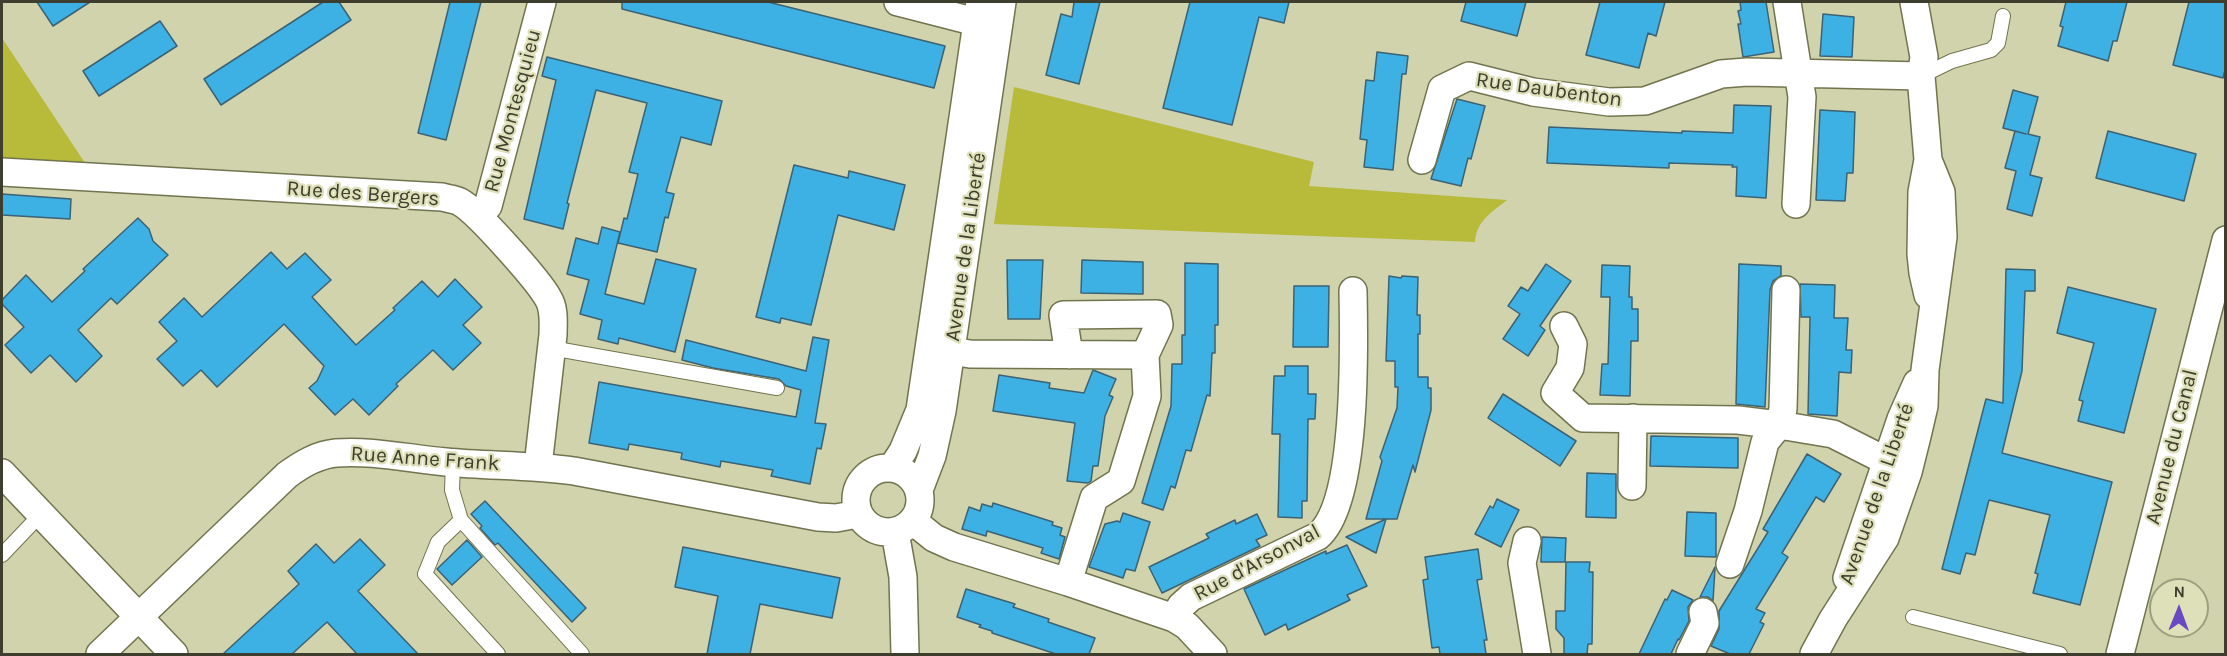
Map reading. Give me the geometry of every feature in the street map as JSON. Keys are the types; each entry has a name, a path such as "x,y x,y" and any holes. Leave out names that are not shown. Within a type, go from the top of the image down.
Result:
{"street":[{"name":"Rue Montesquieu","path":"478,216 489,206 542,2"},
{"path":"898,2 989,12"},
{"path":"1787,2 1802,97 1796,204"},
{"name":"Avenue de la Liberté","path":"1897,2 1910,56 1921,76"},
{"name":"Avenue de la Liberté","path":"1814,654 1833,619 1898,467 1901,419 1925,370 1933,313 1923,273 1921,254 1922,192 1928,160 1921,76 1923,57 1914,2"},
{"name":"Avenue de la Liberté","path":"892,468 903,451 920,410 940,349 989,12"},
{"name":"Rue Daubenton","path":"1422,160 1442,89 1469,76 1533,92 1609,102 1627,102 1645,101 1721,74 1747,72 1921,76"},
{"name":"Rue des Bergers","path":"2,172 442,197 460,201 478,216 539,285 549,300 554,316 538,466"},
{"name":"Avenue du Canal","path":"2120,654 2226,240"},
{"name":"Rue d'Arsonval","path":"1174,618 1181,606 1191,597 1318,536 1330,522 1341,484 1354,393 1353,291"},
{"path":"1730,564 1748,511 1765,442 1779,424 1783,409 1786,291"},
{"path":"1068,582 1094,498 1121,481 1148,396 1145,355 1159,325 1156,314 1064,315 1069,355"},
{"path":"1564,326 1573,344 1570,368 1555,393 1583,418 1738,420 1779,424 1833,434 1898,467"},
{"path":"940,349 970,354 1145,355"},
{"name":"Avenue de la Liberté","path":"919,490 932,456 942,411 940,349"},
{"path":"1632,486 1633,418"},
{"name":"Rue Anne Frank","path":"100,654 287,475 302,464 320,456 353,453 453,463 538,466 818,517 836,518 858,514"},
{"path":"880,468 903,471 913,479 919,490 919,511 904,526 884,532 864,523 858,514 855,503 856,491 861,481 869,473 880,468"},
{"path":"2,473 174,654"},
{"path":"904,526 954,547 1174,618 1192,631 1213,654"},
{"path":"904,526 905,654"},
{"path":"1527,541 1522,562 1537,654"},
{"path":"1690,654 1705,623 1703,612"}],"lane":[{"path":"1921,76 1952,61 1991,50 1998,43 2003,16"},
{"path":"551,348 777,388"},
{"path":"453,463 452,490 461,520 582,654"},
{"path":"2,555 41,514"},
{"path":"461,520 438,542 425,574 498,654"},
{"path":"1913,617 2060,654"}],"shaded area":[{"path":"2,38 85,163 2,160"},
{"path":"1014,87 1314,162 1309,186 1507,200 1478,228 1475,242 994,224"}],"building":[{"path":"37,2 90,2 53,26"},
{"path":"323,2 339,2 351,20 221,105 204,79"},
{"path":"450,2 481,2 446,140 418,133"},
{"path":"622,2 768,2 945,46 934,88 622,9"},
{"path":"1074,2 1100,2 1079,84 1046,75 1061,14 1072,17"},
{"path":"1190,2 1289,2 1284,23 1259,17 1232,125 1163,108"},
{"path":"1466,2 1526,2 1517,36 1461,21"},
{"path":"1600,2 1665,2 1656,36 1648,33 1639,68 1586,55"},
{"path":"1740,2 1766,2 1774,52 1743,57 1738,24 1741,24 1738,11 1741,10"},
{"path":"2066,2 2127,2 2117,41 2113,41 2108,61 2058,46"},
{"path":"2189,2 2226,2 2226,66 2223,78 2173,65"},
{"path":"1823,14 1854,17 1852,57 1820,56"},
{"path":"160,21 177,46 99,96 83,71"},
{"path":"1377,52 1408,56 1406,74 1402,74 1393,170 1364,167 1367,140 1360,139 1366,80 1374,81"},
{"path":"547,57 722,101 711,145 681,137 666,192 674,194 668,218 665,217 657,252 618,243 624,218 627,219 638,174 629,172 647,103 596,90 567,203 569,204 563,229 524,219 556,80 542,76"},
{"path":"2013,90 2038,97 2028,134 2040,137 2030,175 2042,178 2032,216 2007,209 2016,171 2005,168 2015,131 2003,128"},
{"path":"1457,99 1485,106 1471,159 1468,158 1461,186 1431,179"},
{"path":"1734,105 1771,106 1766,198 1736,196 1737,167 1732,167 1733,165 1669,163 1669,168 1547,163 1549,127 1733,133"},
{"path":"1820,110 1855,112 1853,173 1847,173 1845,201 1816,200"},
{"path":"2108,131 2196,154 2184,201 2096,178"},
{"path":"794,165 848,178 849,171 905,185 894,230 838,215 811,325 781,318 780,323 756,317"},
{"path":"2,194 71,199 70,219 2,215"},
{"path":"138,218 149,229 153,241 168,255 117,304 111,298 78,330 102,356 76,382 50,355 31,373 5,345 24,327 2,304 2,300 26,275 52,302 85,271 83,269"},
{"path":"602,227 620,232 605,294 644,304 656,259 696,269 675,352 619,338 618,344 598,339 602,320 580,314 589,280 567,274 576,238 598,244"},
{"path":"271,252 287,269 305,253 331,280 312,297 356,345 395,310 393,308 422,281 438,297 455,279 482,307 463,325 481,343 453,370 433,350 396,384 398,386 369,415 353,399 335,415 309,388 317,381 324,366 284,324 217,387 201,370 183,386 157,359 177,341 159,322 184,298 202,317"},
{"path":"1007,260 1043,260 1040,319 1008,319"},
{"path":"1082,260 1143,262 1143,294 1081,293"},
{"path":"1185,263 1218,264 1218,325 1215,325 1215,353 1212,353 1210,396 1207,395 1191,451 1186,450 1175,488 1171,486 1163,510 1142,503 1171,406 1172,364 1182,364 1182,335 1185,335"},
{"path":"1546,264 1571,281 1540,326 1545,330 1528,356 1503,339 1520,314 1508,306 1521,287 1528,291"},
{"path":"1739,264 1781,266 1781,276 1773,281 1770,290 1765,407 1736,404"},
{"path":"1602,265 1630,266 1629,297 1632,297 1632,309 1638,309 1638,341 1631,341 1630,396 1600,395 1602,364 1608,364 1610,297 1601,297"},
{"path":"2006,269 2035,270 2035,291 2025,291 2022,371 2002,453 2112,482 2080,605 2033,593 2038,574 2035,573 2050,515 1989,500 1975,555 1966,553 1960,574 1942,569 1986,399 2003,403"},
{"path":"1389,276 1418,277 1417,315 1420,315 1420,334 1418,334 1418,377 1428,377 1428,388 1431,388 1431,410 1415,472 1413,465 1397,519 1366,519 1382,461 1380,457 1397,408 1398,387 1395,387 1395,361 1386,361"},
{"path":"1800,284 1835,285 1834,318 1848,318 1846,350 1852,350 1851,373 1839,372 1837,416 1808,414 1810,317 1801,317"},
{"path":"1294,286 1329,286 1328,347 1293,347"},
{"path":"2068,287 2156,309 2124,433 2078,421 2083,401 2079,400 2094,343 2057,333"},
{"path":"813,337 829,340 815,423 826,424 821,449 817,448 810,484 771,476 773,470 721,461 720,467 681,459 682,453 629,444 628,450 589,443 599,382 796,417 801,390 786,386 779,379 713,368 682,360 686,340 806,371"},
{"path":"1285,366 1308,366 1308,394 1316,394 1315,419 1308,419 1307,501 1302,501 1302,518 1278,517 1280,434 1272,434 1274,376 1285,376"},
{"path":"1093,370 1116,379 1109,395 1113,397 1105,416 1098,466 1093,466 1091,481 1088,483 1067,481 1075,423 993,411 999,375 1050,383 1049,388 1084,393"},
{"path":"1503,394 1576,441 1560,466 1488,418"},
{"path":"1651,436 1738,438 1738,468 1650,466"},
{"path":"1807,454 1841,474 1824,502 1816,497 1782,553 1788,557 1756,609 1765,613 1760,622 1764,624 1749,654 1730,654 1711,646 1719,629 1719,611 1768,532 1763,529"},
{"path":"1587,473 1616,474 1616,518 1586,517"},
{"path":"1497,499 1519,510 1501,547 1475,534 1490,506 1493,508"},
{"path":"485,501 586,608 572,622 498,543 495,545 480,528 482,526 471,514"},
{"path":"993,503 1053,522 1052,525 1062,528 1060,535 1065,537 1059,559 1041,553 1043,548 987,531 986,536 962,529 969,507 980,511 982,504 992,507"},
{"path":"1687,512 1716,513 1716,557 1685,556"},
{"path":"1123,513 1150,522 1135,571 1126,569 1123,578 1089,567 1105,524 1120,522"},
{"path":"1257,514 1267,535 1256,540 1260,546 1162,593 1149,567 1209,538 1206,534 1235,520 1236,524"},
{"path":"1386,519 1376,553 1346,537"},
{"path":"1542,537 1566,538 1565,562 1541,562"},
{"path":"360,539 385,565 358,591 418,654 357,654 327,622 292,654 223,654 299,584 288,571 316,544 334,563"},
{"path":"467,540 482,557 452,585 437,569"},
{"path":"1347,545 1367,586 1347,595 1350,600 1288,630 1286,624 1265,635 1244,589 1326,551 1326,554"},
{"path":"683,547 840,578 832,618 760,604 750,654 707,654 718,596 675,587"},
{"path":"1478,549 1482,579 1477,580 1487,640 1484,640 1486,654 1440,654 1439,647 1432,648 1423,580 1428,579 1425,557"},
{"path":"1566,562 1590,562 1589,572 1593,572 1592,644 1588,644 1587,654 1564,654 1564,638 1556,629 1556,611 1565,611"},
{"path":"1715,567 1713,601 1708,597 1700,597"},
{"path":"966,589 1015,604 1013,607 1049,619 1048,622 1095,638 1089,654 1056,654 992,633 992,631 979,627 981,625 957,617"},
{"path":"1672,590 1693,600 1688,607 1689,621 1671,654 1639,654 1665,599 1667,600"}]}
